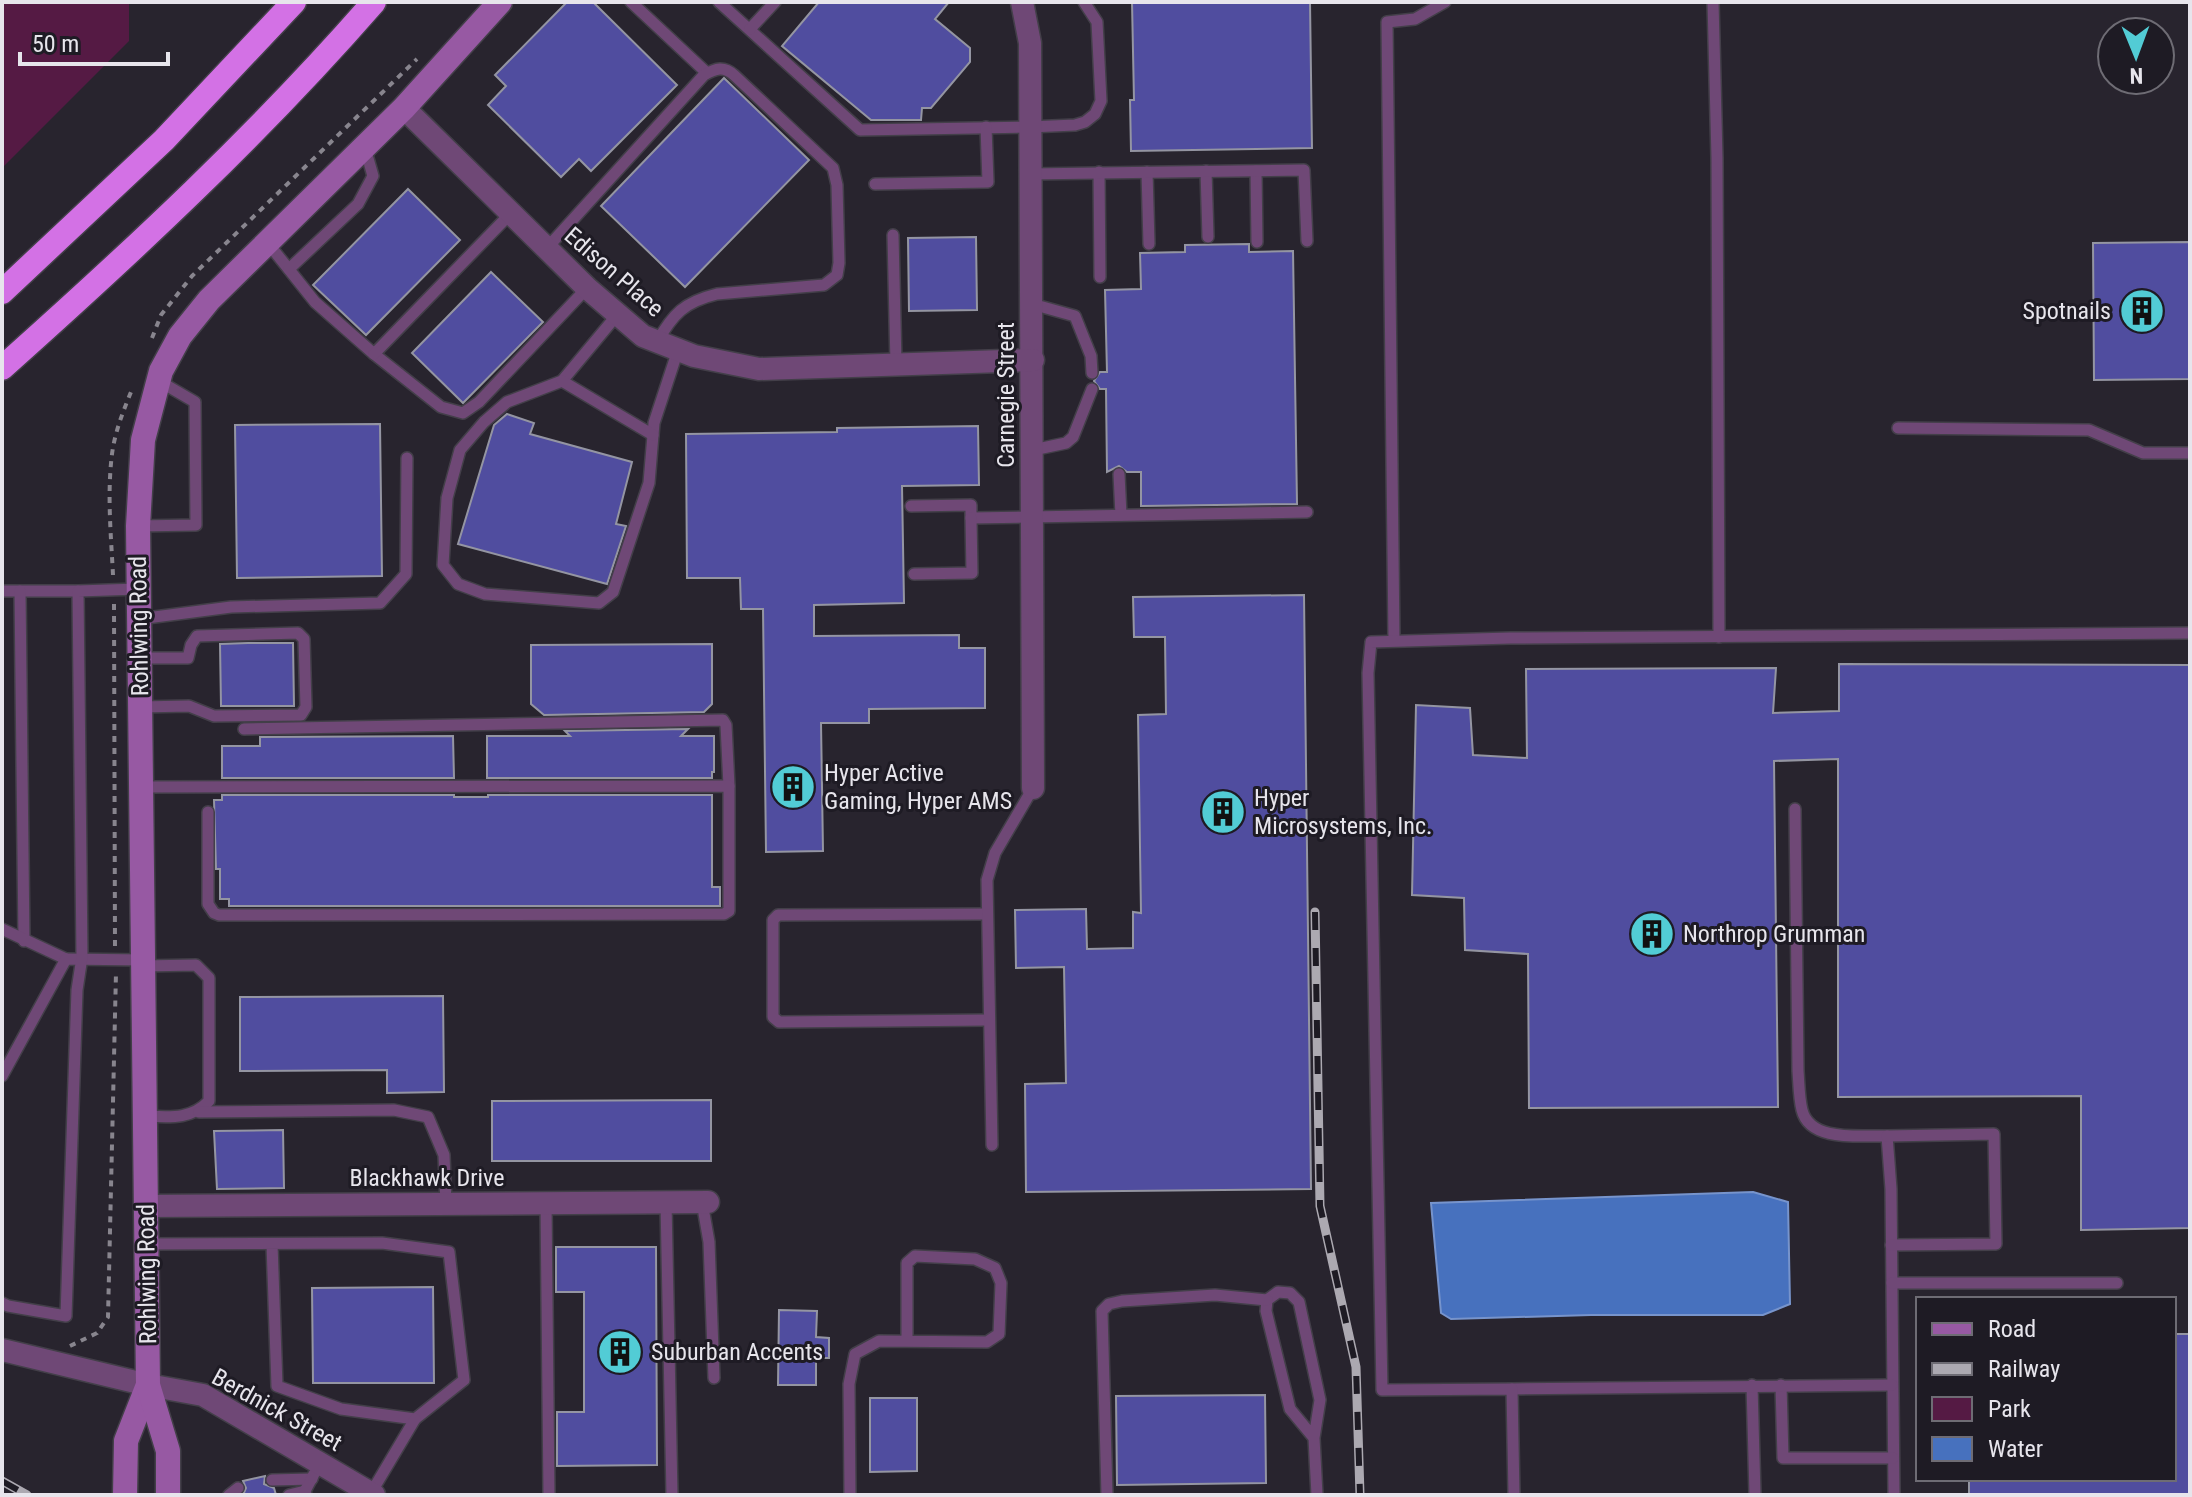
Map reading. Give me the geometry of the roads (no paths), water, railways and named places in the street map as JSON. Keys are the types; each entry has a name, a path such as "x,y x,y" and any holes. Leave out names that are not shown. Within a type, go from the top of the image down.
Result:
{"highway":[{"path":"2,292 164,140 294,2"},
{"path":"2,368 181,206 272,114 374,2"}],"main road":[{"name":"Rohlwing Road","path":"168,1495 168,1451 148,1385 138,589 143,440 159,381 180,336 199,312 404,108 500,2"},
{"name":"Rohlwing Road","path":"125,1495 126,1441 148,1385"}],"street":[{"name":"Carnegie Street","path":"1022,2 1030,43 1033,788"},
{"name":"Edison Place","path":"404,108 587,288 643,336 694,356 759,369 1033,360"},
{"name":"Blackhawk Drive","path":"146,1206 705,1202"},
{"name":"Berdnick Street","path":"2,1350 203,1395 316,1471 373,1494"}],"lane":[{"path":"631,2 707,73"},
{"path":"719,2 860,130 1029,127 1085,122 1095,114 1101,101 1097,22 1084,2"},
{"path":"750,29 775,2"},
{"path":"1394,640 1387,22 1415,19 1445,2"},
{"path":"1713,2 1717,158 1719,637"},
{"path":"547,248 707,73 727,69 833,168 837,185 837,275 824,285 702,298 672,317 654,423 649,483 613,592 599,603 485,594 458,584 443,565 447,498 460,450 484,422 507,402 562,381 617,315"},
{"path":"875,184 988,182 986,127"},
{"path":"289,269 358,204 373,176 365,147"},
{"path":"1030,174 1304,170 1307,241"},
{"path":"1206,171 1208,237"},
{"path":"1256,171 1257,242"},
{"path":"1099,172 1100,277"},
{"path":"1147,172 1149,244"},
{"path":"374,354 511,213"},
{"path":"893,235 896,364"},
{"path":"267,242 315,302 374,354 441,407 463,413 479,402 587,288"},
{"path":"1032,304 1075,316 1091,356 1092,373"},
{"path":"138,526 196,525 195,402 159,381"},
{"path":"562,381 653,435"},
{"path":"1033,450 1066,443 1073,437 1092,389"},
{"path":"1898,428 2089,430 2143,453 2190,453"},
{"path":"139,619 231,607 380,603 406,574 407,458"},
{"path":"1119,474 1121,515"},
{"path":"911,506 971,505 972,573 914,574"},
{"path":"971,518 1307,512"},
{"path":"2,591 138,589"},
{"path":"20,591 24,941"},
{"path":"2,1303 66,1316 77,990 82,957 78,591"},
{"path":"139,658 188,658 197,636 298,633 304,639 306,707 301,715 214,716 189,706 140,707"},
{"path":"1892,1385 1382,1390 1368,673 1371,642 2190,633"},
{"path":"208,812 208,904 219,915 724,914 729,911 729,786 726,725 723,720 244,729"},
{"path":"141,787 729,786"},
{"path":"992,1145 987,914 989,866 1033,788"},
{"path":"1795,809 1798,1071 1802,1112 1810,1125 1829,1135 1994,1134 1996,1244 1891,1245"},
{"path":"987,914 778,915 773,920 773,1017 779,1022 989,1020"},
{"path":"2,929 66,959 82,957 196,965 209,978 209,1101 199,1112"},
{"path":"2,1076 66,959"},
{"path":"145,1116 176,1117 199,1112 394,1110 428,1117 444,1155 446,1204"},
{"path":"1887,1136 1894,1495"},
{"path":"705,1202 714,1378"},
{"path":"546,1203 549,1495"},
{"path":"666,1203 672,1495"},
{"path":"146,1244 382,1243 449,1252 464,1380 415,1419 373,1494"},
{"path":"272,1244 277,1386 341,1409 415,1419"},
{"path":"850,1495 849,1384 855,1354 879,1341 987,1342 999,1334 1001,1283 995,1268 975,1259 915,1256 907,1263 907,1341"},
{"path":"1892,1283 2117,1283"},
{"path":"1107,1495 1102,1311 1109,1304 1122,1301 1222,1295 1267,1300 1278,1292 1290,1293 1299,1302 1320,1400 1314,1438 1317,1495"},
{"path":"1267,1300 1266,1311 1290,1409 1314,1438"},
{"path":"1752,1385 1755,1495"},
{"path":"1781,1385 1783,1458 1893,1458"},
{"path":"1512,1389 1514,1495"},
{"path":"272,1480 316,1471"},
{"path":"289,1495 305,1493 316,1471"}],"water":[{"path":"1753,1192 1788,1202 1790,1304 1763,1315 1451,1319 1441,1313 1431,1203"}],"railway":[{"path":"1315,912 1320,1206 1356,1367 1360,1495"},
{"path":"2,1481 27,1495"}],"place":[{"name":"Spotnails","path":"2142,311"},
{"name":"Hyper Active Gaming, Hyper AMS","path":"793,787"},
{"name":"Hyper Microsystems, Inc.","path":"1223,812"},
{"name":"Northrop Grumman","path":"1652,934"},
{"name":"Suburban Accents","path":"620,1352"}]}
